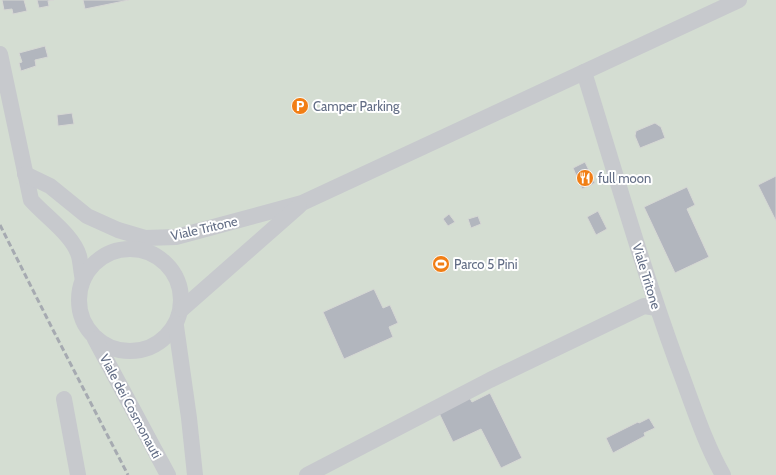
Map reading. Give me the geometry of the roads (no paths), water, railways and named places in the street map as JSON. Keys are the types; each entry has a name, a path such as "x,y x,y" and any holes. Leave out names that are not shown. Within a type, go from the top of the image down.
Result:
{"street":[{"name":"Viale Tritone","path":"25,174 50,186 87,216 118,230 145,238 176,237 302,203 739,0"},
{"path":"0,54 31,200 73,243 78,256 83,280"},
{"name":"Viale Tritone","path":"584,72 657,308 694,408 717,465 723,475"},
{"name":"Viale Tritone","path":"182,309 302,203"},
{"path":"126,249 141,250 155,255 166,262 174,272 179,284 182,296 182,309 176,326 166,338 153,347 138,352 122,351 107,346 94,338 85,325 80,311 79,295 83,280 91,268 101,258 113,252 137,246 145,238 155,255"},
{"path":"307,475 490,380 637,309 644,306 657,308"},
{"path":"176,326 189,418 195,475"},
{"name":"Viale dei Cosmonauti","path":"94,338 168,475"},
{"path":"64,399 78,475"}],"railway":[{"path":"0,225 128,475"}],"place":[{"name":"Camper Parking","path":"300,106"},
{"name":"full moon","path":"585,178"},
{"name":"Parco 5 Pini","path":"441,264"}]}
